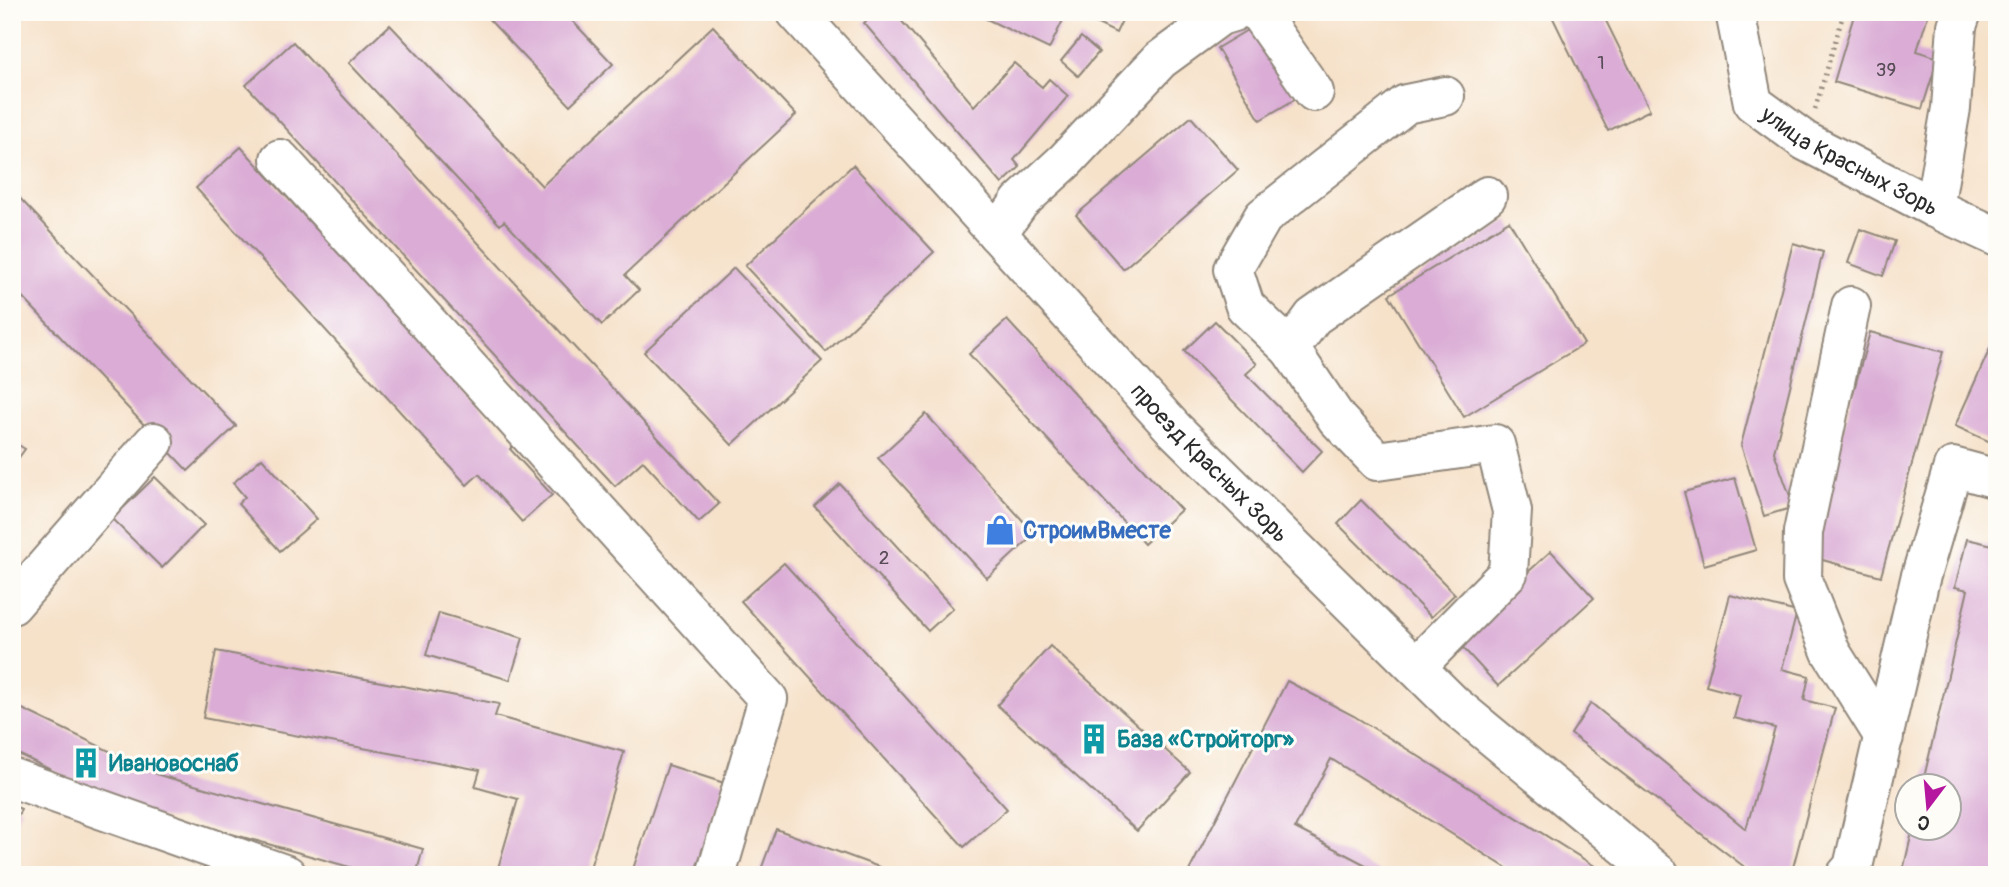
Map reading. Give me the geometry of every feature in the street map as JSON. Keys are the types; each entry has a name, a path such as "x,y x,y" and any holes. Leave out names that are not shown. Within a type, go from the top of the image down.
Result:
{"street":[{"name":"проезд Красных Зорь","path":"796,12 1174,429 1454,705 1660,875"},
{"path":"997,234 1020,202 1066,160 1160,60 1220,16 1233,12"},
{"path":"1258,12 1314,92"},
{"name":"улица Красных Зорь","path":"1734,12 1753,103 1805,141 1934,208 1997,237"},
{"path":"1934,208 1951,108 1957,26 1962,12"},
{"path":"1416,667 1508,573 1512,511 1495,444 1377,461 1337,419 1290,349 1245,306 1233,269 1263,217 1406,104 1445,96"},
{"path":"280,159 768,699 716,875"},
{"path":"1290,349 1313,317 1487,195"},
{"path":"1851,306 1803,532 1802,580 1831,652 1884,737"},
{"path":"12,605 154,442"},
{"path":"1846,875 1853,867 1920,579 1953,467 1997,479"},
{"path":"12,778 288,875"}],"path":[{"path":"1805,141 1844,12"}],"building":[{"path":"482,12 564,12 613,64 570,105"},
{"path":"875,12 894,12 974,106 1014,63 1042,87 1049,79 1068,96 1014,160 1020,167 1002,184 864,23"},
{"path":"972,12 1067,12 1049,49"},
{"path":"1073,12 1126,12 1116,33"},
{"path":"1550,12 1613,12 1604,17 1650,110 1608,131"},
{"path":"1855,12 1929,12 1917,51 1938,58 1922,109 1834,82"},
{"path":"390,25 542,186 713,26 796,115 625,275 639,290 602,325 504,221 500,225 349,63"},
{"path":"1254,26 1297,98 1260,120 1217,48"},
{"path":"1081,37 1099,52 1078,76 1061,61"},
{"path":"293,42 719,504 699,522 643,461 615,486 246,85"},
{"path":"1191,117 1238,170 1123,269 1076,215"},
{"path":"241,147 514,445 510,449 552,495 522,522 479,474 467,485 196,188"},
{"path":"853,165 934,252 826,352 745,266"},
{"path":"12,190 236,426 188,471 12,286"},
{"path":"1509,221 1584,344 1464,417 1389,295"},
{"path":"1860,229 1895,241 1883,276 1848,263"},
{"path":"1793,243 1823,252 1774,452 1794,507 1764,516 1741,445"},
{"path":"734,268 822,361 732,445 644,352"},
{"path":"1007,320 1181,510 1144,544 969,354"},
{"path":"1215,321 1257,364 1246,374 1322,451 1302,472 1184,351"},
{"path":"1870,332 1943,352 1881,576 1808,556"},
{"path":"1997,333 1997,445 1955,426"},
{"path":"926,414 1035,534 987,578 878,458"},
{"path":"12,441 25,449 12,467"},
{"path":"262,458 317,519 280,551 238,504 245,497 233,483"},
{"path":"155,477 204,525 162,568 112,519"},
{"path":"1735,478 1756,550 1704,565 1684,492"},
{"path":"840,484 953,608 928,631 815,507"},
{"path":"1361,500 1455,594 1431,617 1338,524"},
{"path":"1967,539 1997,546 1997,875 1902,875 1910,842 1964,842 1964,772 1925,772 1968,590 1955,587"},
{"path":"1551,551 1594,598 1498,686 1455,639"},
{"path":"784,563 1007,809 964,847 741,601"},
{"path":"1730,595 1797,612 1782,669 1809,676 1804,700 1835,708 1791,875 1755,875 1571,734 1591,703 1746,829 1775,728 1734,718 1740,695 1706,686"},
{"path":"439,613 523,638 510,680 426,655"},
{"name":"База «Стройторг»","path":"1050,646 1190,772 1137,831 997,705"},
{"path":"216,651 499,704 495,716 624,752 588,875 496,875 518,799 475,787 480,770 203,718"},
{"path":"1287,681 1354,716 1609,875 1518,875 1331,759 1295,828 1385,875 1187,875"},
{"path":"12,704 159,775 423,849 416,875 378,875 179,819 148,817 12,751"},
{"path":"668,765 724,783 694,875 631,875"},
{"path":"12,805 21,809 12,830"},
{"path":"776,829 898,874 898,875 759,875"}],"place":[{"name":"СтроимВместе","path":"1000,530"},
{"name":"База «Стройторг»","path":"1094,739"},
{"name":"Ивановоснаб","path":"86,763"}]}
